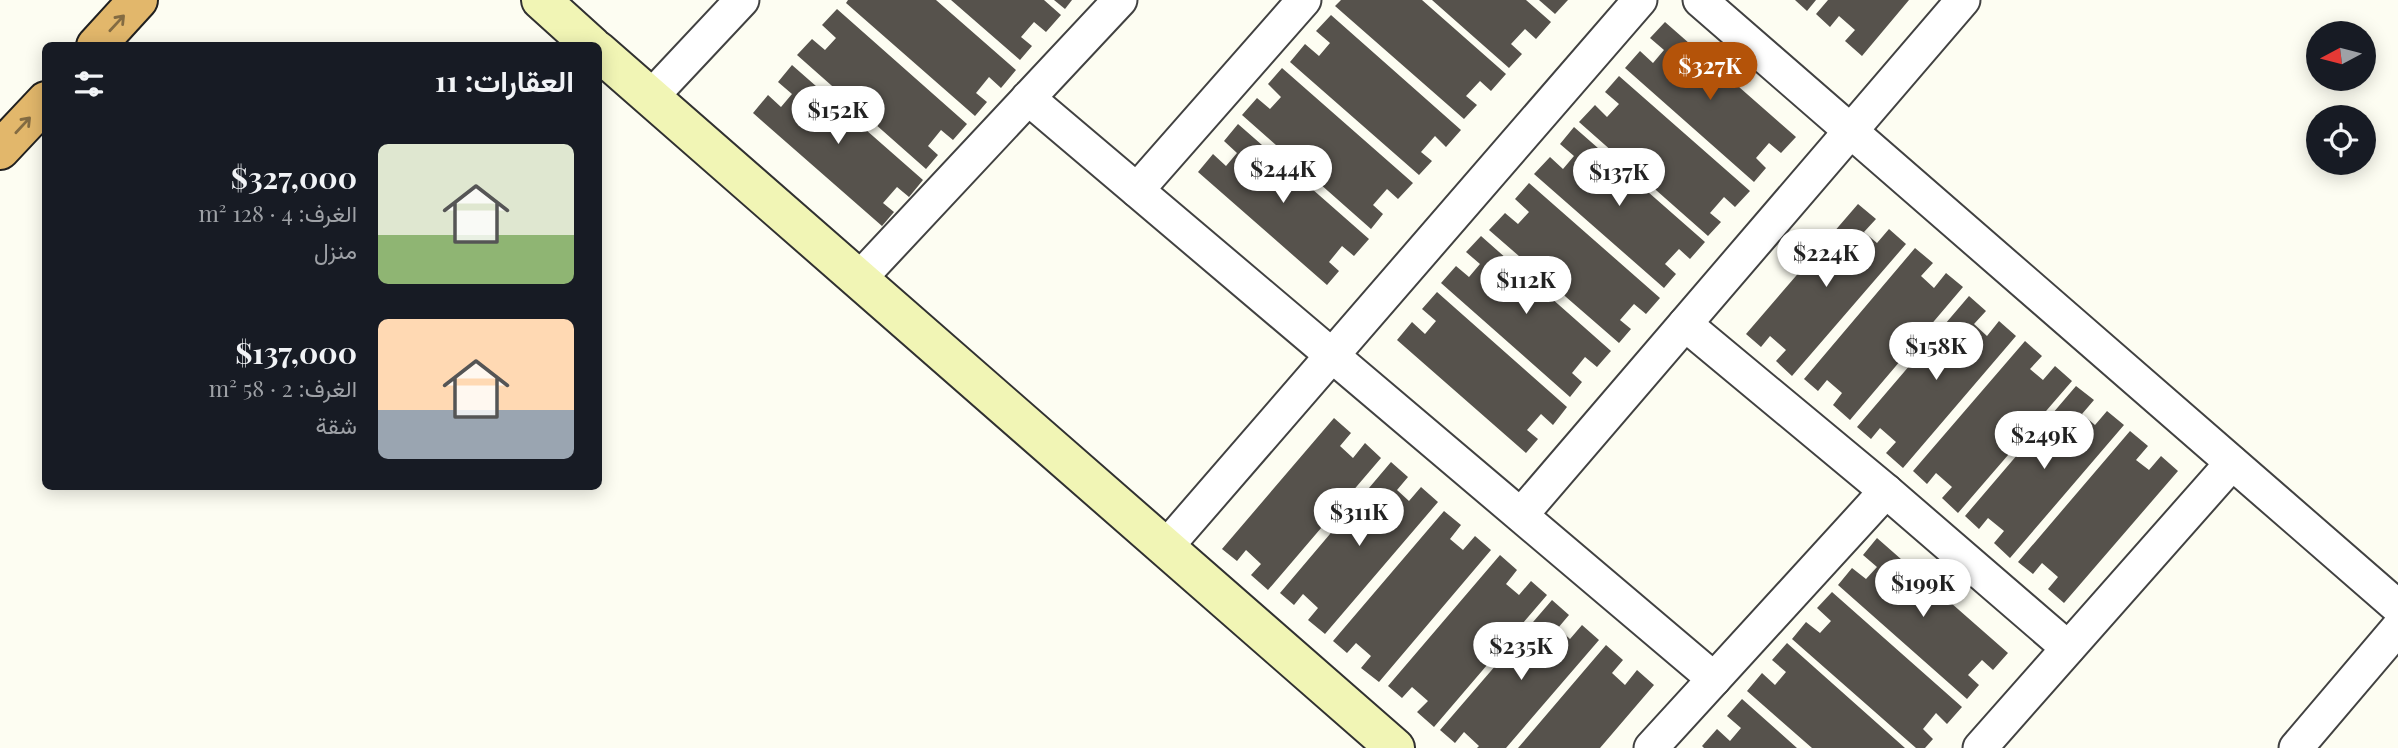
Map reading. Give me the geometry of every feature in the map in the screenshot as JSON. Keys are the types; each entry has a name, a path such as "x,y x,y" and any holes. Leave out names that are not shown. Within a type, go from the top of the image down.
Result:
{"highway":[{"path":"100,42 138,0"},
{"path":"0,150 42,105"}],"street":[{"path":"541,0 588,42"},
{"path":"651,97 742,0"},
{"path":"859,279 1120,0"},
{"path":"1137,190 1304,0"},
{"path":"1166,547 1640,0"},
{"path":"1700,0 2398,607"},
{"path":"1521,515 1963,0"},
{"path":"602,54 1395,748"},
{"path":"1028,98 1714,679"},
{"path":"1685,324 1886,491 2068,648"},
{"path":"1980,748 2232,463"},
{"path":"1651,748 1886,491"},
{"path":"2296,748 2398,628"}],"building":[{"path":"848,0 936,0 1016,70 1001,88 989,77 976,93 987,102 975,116 846,3"},
{"path":"951,0 1044,0 1061,15 1046,32 1034,22 1021,37 1032,46 1020,60"},
{"path":"1054,0 1072,0 1065,9"},
{"path":"1341,0 1422,0 1506,74 1491,91 1480,81 1466,96 1477,105 1464,119 1335,6"},
{"path":"1432,0 1526,0 1551,22 1536,39 1525,29 1511,44 1522,54 1509,68"},
{"path":"1539,0 1568,0 1555,14"},
{"path":"1795,0 1816,0 1807,11"},
{"path":"1828,0 1909,0 1862,56 1845,41 1855,30 1839,16 1830,27 1816,14"},
{"path":"837,9 967,124 953,140 941,130 928,146 938,155 926,169 797,55 812,39 825,50 836,38 822,25"},
{"path":"1331,15 1461,130 1446,147 1435,136 1421,152 1432,161 1419,175 1290,62 1305,44 1319,56 1330,43 1316,31"},
{"path":"1665,22 1796,137 1781,153 1769,143 1756,158 1766,168 1754,182 1625,68 1640,51 1653,63 1664,50 1650,38"},
{"path":"792,65 923,180 909,197 897,187 883,203 894,212 882,226 753,113 768,95 781,107 792,94 778,82"},
{"path":"1282,68 1413,183 1398,199 1387,189 1373,205 1383,214 1371,229 1242,115 1257,98 1270,109 1281,97 1268,84"},
{"path":"1619,76 1750,191 1735,207 1724,197 1710,213 1721,222 1708,236 1579,122 1595,105 1607,117 1619,104 1605,92"},
{"path":"1238,124 1369,239 1354,256 1342,246 1329,262 1339,271 1327,285 1198,172 1213,154 1226,166 1237,153 1224,141"},
{"path":"1574,127 1705,242 1690,259 1679,249 1665,264 1676,274 1664,288 1534,174 1550,157 1563,169 1574,156 1560,144"},
{"path":"1529,183 1660,298 1646,314 1634,304 1620,320 1631,329 1619,343 1489,230 1505,213 1518,224 1529,212 1515,199"},
{"path":"1858,204 1876,219 1864,232 1877,243 1889,229 1906,244 1792,376 1776,361 1786,350 1770,336 1761,347 1746,334"},
{"path":"1481,236 1611,351 1597,367 1585,357 1572,373 1582,382 1570,397 1441,283 1456,266 1469,277 1480,264 1466,252"},
{"path":"1915,248 1933,263 1921,276 1934,288 1946,273 1963,287 1850,420 1833,405 1842,393 1827,380 1818,391 1804,379"},
{"path":"1437,292 1567,407 1553,425 1541,414 1527,430 1538,439 1526,453 1397,340 1412,322 1425,334 1436,321 1422,309"},
{"path":"1969,296 1986,311 1974,324 1987,336 1999,321 2016,336 1903,468 1886,453 1896,442 1880,428 1871,439 1857,427"},
{"path":"2025,341 2042,356 2030,369 2043,380 2055,366 2072,381 1958,513 1942,498 1952,487 1936,473 1927,484 1913,471"},
{"path":"2076,386 2094,400 2082,414 2095,425 2107,411 2124,425 2010,558 1994,543 2004,531 1988,518 1979,529 1965,516"},
{"path":"1334,418 1351,433 1340,446 1353,458 1365,443 1381,458 1268,590 1251,575 1261,564 1246,550 1237,561 1222,549"},
{"path":"2130,431 2148,446 2136,460 2149,470 2161,456 2178,471 2064,603 2048,589 2058,577 2042,563 2033,574 2018,562"},
{"path":"1391,462 1408,477 1397,490 1409,501 1421,487 1438,502 1325,634 1308,620 1318,608 1303,594 1294,605 1280,593"},
{"path":"1444,511 1461,525 1450,539 1463,550 1475,536 1491,550 1379,682 1361,668 1371,656 1356,643 1347,653 1333,641"},
{"path":"1877,538 2008,653 1993,670 1982,660 1968,675 1979,685 1967,699 1838,585 1852,568 1866,579 1877,567 1863,555"},
{"path":"1500,555 1517,570 1506,584 1519,595 1531,581 1547,595 1434,727 1417,712 1428,701 1412,687 1402,698 1388,686"},
{"path":"1832,592 1962,707 1947,724 1936,713 1923,729 1933,739 1925,748 1916,748 1792,639 1806,622 1820,633 1831,621 1817,608"},
{"path":"1552,600 1569,615 1558,628 1570,639 1582,625 1599,640 1506,748 1477,748 1479,746 1464,732 1455,743 1440,730"},
{"path":"1787,643 1905,748 1812,748 1747,691 1762,673 1775,685 1786,672 1772,660"},
{"path":"1606,645 1623,660 1612,673 1625,685 1637,670 1654,685 1600,748 1518,748"},
{"path":"1742,699 1797,748 1704,748 1702,746 1717,729 1730,741 1741,728 1727,716"}]}
